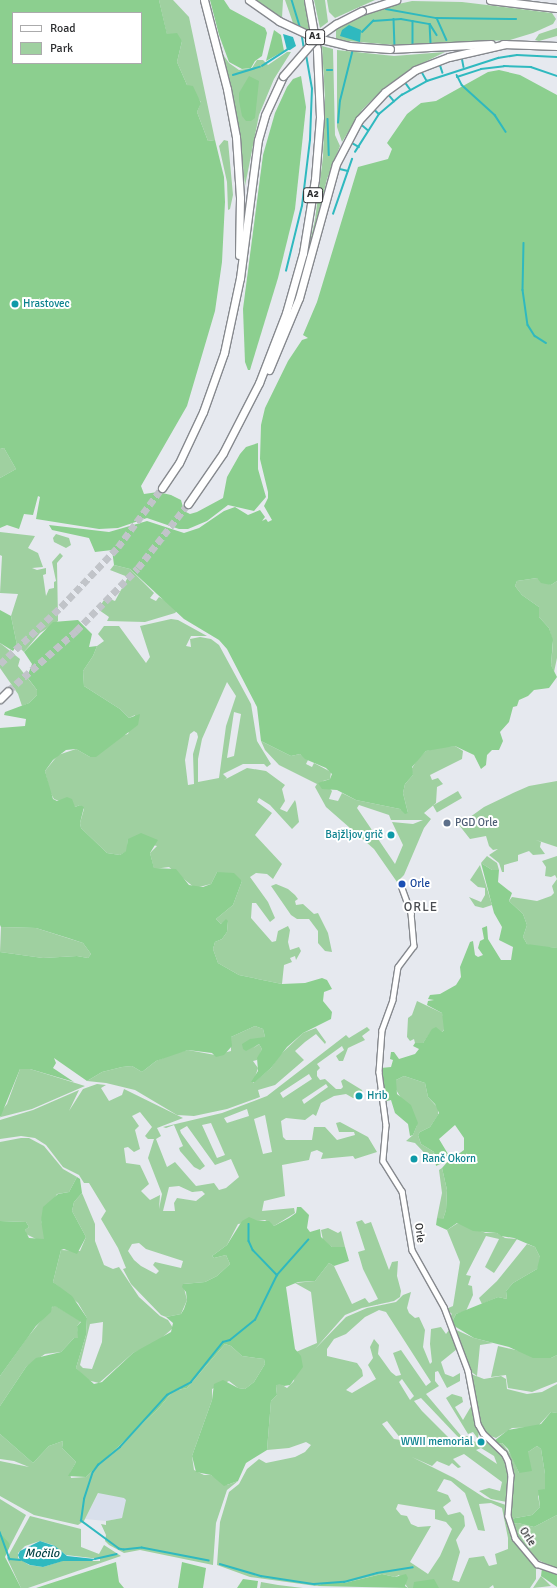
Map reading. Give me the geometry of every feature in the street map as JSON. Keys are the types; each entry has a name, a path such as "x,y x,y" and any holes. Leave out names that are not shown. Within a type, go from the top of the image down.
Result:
{"highway":[{"path":"204,0 228,95 238,150 240,231 236,302"},
{"name":"A1","path":"249,0 279,21 313,37 349,46 390,49 506,44 557,46"},
{"name":"A2","path":"188,504 223,453 259,383 294,285 308,229 315,179 320,80 316,38 308,0"},
{"path":"162,488 179,463 203,412 224,353 236,302 258,140 265,115 283,76 315,39 336,24 362,11 396,0"},
{"path":"490,0 502,0 557,8"},
{"path":"259,383 274,361 294,313 336,164 359,120 385,92 415,70 450,56 506,44"},
{"path":"0,699 8,691"}],"street":[{"name":"Orle","path":"402,888 412,917 414,946 398,966 394,1000 382,1030 379,1072 386,1125 383,1161 402,1191 412,1250 444,1307 468,1371 478,1424 483,1433 504,1453 508,1461 511,1475 509,1524 515,1538 537,1564 557,1571"}],"shaded area":[{"path":"99,1492 130,1495 122,1518 106,1521 85,1519"}],"green space":[{"path":"0,0 159,0 167,34 177,33 182,41 177,62 187,85 193,86 201,103 197,112 208,141 215,140 224,177 225,202 222,262 215,311 187,406 141,486 144,494 158,492 171,495 181,500 184,511 190,514 197,512 223,498 227,477 240,454 246,447 258,443 258,469 266,497 254,511 228,505 207,521 188,529 179,529 147,518 118,528 99,529 36,519 40,497 38,496 33,515 24,514 19,529 7,525 0,528 0,478 16,469 4,448 0,449"},
{"path":"159,0 173,0 189,17 215,140 208,141 197,112 201,102 187,85 177,62 182,41 167,35"},
{"path":"210,0 224,0 230,9 265,28 267,33 262,56 255,61 251,68 242,69 229,62 219,35"},
{"path":"256,0 283,0 282,18 267,8"},
{"path":"285,0 305,0 312,32 293,23"},
{"path":"314,0 325,0 328,22 320,28"},
{"path":"327,0 375,0 335,18 329,12"},
{"path":"412,1 462,2 552,13 556,19 553,24 533,33 510,40 394,45 336,40 336,29 353,19 376,9"},
{"path":"557,28 557,36 539,41 535,40 539,34"},
{"path":"274,30 281,35 284,51 266,61"},
{"path":"322,46 333,49 335,135 340,146 327,179 309,253 302,275 315,220 323,157 325,99"},
{"path":"337,50 394,56 445,52 411,69 384,88 362,110 342,142 337,127"},
{"path":"287,52 291,52 274,79 259,115 245,186 239,127 222,53 229,63 239,70 252,68 257,60 263,60 268,65"},
{"path":"499,70 520,75 557,95 557,581 551,585 541,583 537,578 517,581 515,586 522,595 539,607 539,617 549,628 553,640 551,665 557,677 549,688 534,690 528,696 519,700 517,706 513,707 509,722 500,732 503,741 499,750 492,750 487,755 486,765 481,769 474,755 455,746 426,751 412,767 413,775 405,784 403,793 408,813 405,814 400,809 356,800 337,790 322,789 318,783 330,779 332,774 326,768 305,759 300,754 291,756 261,741 257,707 227,649 219,640 184,619 130,569 114,565 112,550 95,552 89,538 52,530 49,525 109,532 147,521 184,533 199,528 224,511 235,507 248,515 260,510 265,517 262,521 266,519 268,522 272,520 264,506 268,498 268,492 260,459 261,425 265,408 288,361 302,340 308,338 303,335 317,302 358,167 388,159 392,149 387,143 407,114 421,103 436,101 488,72"},
{"path":"249,76 259,81 255,118 251,121 246,121 242,116 239,93"},
{"path":"301,76 306,107 295,209 278,278 250,370 248,370 245,362 243,309 263,155 275,113 287,87 293,79"},
{"path":"224,140 228,141 233,195 230,209 228,210 227,182 219,146"},
{"path":"4,448 16,469 0,478 0,449"},
{"path":"0,532 35,536 28,548 38,553 43,567 32,568 37,570 46,568 46,574 43,575 46,596 49,589 54,588 54,582 56,581 52,562 60,553 63,556 57,563 58,621 40,633 24,652 17,645 11,616 18,594 0,593 2,556 0,555"},
{"path":"56,534 69,538 71,545 66,548 54,542 53,538"},
{"path":"114,565 130,569 154,593 150,598 156,601 159,597 177,611 175,613 145,622 107,621 109,617 99,610 102,603 104,600 110,599 115,601 128,577 110,570"},
{"path":"537,578 551,585 557,581 557,658 554,672 551,665 553,643 549,628 539,617 539,607 522,595 515,586 517,581"},
{"path":"0,610 11,616 17,645 13,651 0,643"},
{"path":"171,619 178,620 207,636 191,636 186,646 191,647 190,639 200,637 211,639 219,645 251,704 257,741 271,764 267,767 264,764 243,764 223,774 227,778 224,780 247,768 266,771 285,785 282,789 285,801 280,809 287,812 295,800 299,822 292,829 270,805 259,798 257,802 272,813 255,835 282,864 273,879 267,874 256,873 250,877 268,902 275,918 270,922 256,903 252,903 251,918 272,942 276,941 278,931 288,926 290,930 288,942 290,950 299,947 301,951 296,960 295,956 290,958 292,962 284,965 282,984 239,975 218,963 213,949 215,942 222,939 227,932 228,921 221,924 216,919 233,905 242,881 217,872 211,884 195,888 169,867 154,869 150,853 157,846 128,839 127,851 120,855 107,853 81,828 80,823 84,809 80,805 75,807 54,799 50,792 45,771 58,755 76,749 90,757 121,736 128,734 135,715 129,718 120,709 84,686 83,671 93,656 97,646 104,641 98,634 104,626 119,626 146,663 150,657 140,626","holes":["227,682 236,696 226,726 219,778 198,782 198,759 202,739","234,712 241,714 234,756 227,758","194,731 197,733 198,737 193,754 194,784 188,785 185,760 190,734"]},
{"path":"78,620 92,634 89,647 97,646 93,656 83,671 84,686 120,709 129,718 140,714 138,725 96,757 90,757 76,749 66,750 53,760 45,771 53,799 57,801 67,797 72,799 75,807 80,805 84,807 80,823 81,828 107,853 120,855 126,851 128,839 141,833 158,840 150,853 154,868 176,869 189,885 203,887 211,884 217,872 234,873 242,881 233,905 216,919 221,924 226,919 228,921 227,932 222,939 215,942 213,949 218,963 239,975 282,984 305,983 322,978 327,980 332,989 324,992 323,1001 332,1012 331,1019 303,1033 287,1047 271,1068 255,1082 251,1082 258,1071 257,1058 262,1049 259,1044 246,1051 243,1049 242,1044 250,1039 265,1037 263,1029 255,1026 231,1037 232,1046 224,1055 216,1057 212,1053 188,1050 156,1061 142,1072 132,1066 122,1067 102,1072 87,1081 54,1058 56,1063 53,1068 74,1082 30,1069 20,1069 0,1118 0,952 43,958 77,956 88,958 91,954 83,943 68,938 36,928 1,927 0,925 0,728 25,726 26,719 4,715 5,712 29,703 37,695 37,690 27,677 32,664 24,652 53,622"},
{"path":"0,643 20,659 18,666 37,690 37,695 29,703 22,706 18,694 0,668"},
{"path":"261,741 291,756 300,754 308,760 306,764 312,767 314,763 331,772 330,779 323,781 332,791 329,799 338,801 342,793 356,800 400,809 408,813 403,793 405,784 413,775 411,770 417,760 426,751 440,747 455,746 463,751 462,759 430,775 432,780 438,778 443,784 437,787 436,803 424,813 431,819 424,828 404,875 397,882 374,849 326,807 315,787 317,784 279,765 265,750","holes":["359,805 389,815 391,820 423,820 413,824 392,822 403,845 395,864 357,808"]},
{"path":"557,781 557,847 536,840 541,842 540,847 545,854 533,855 529,851 518,855 518,861 504,865 504,872 502,872 499,863 489,855 498,849 493,850 489,846 486,836 470,839 459,825 484,807 513,793 529,786"},
{"path":"458,791 462,798 437,812 433,806"},
{"path":"487,856 497,863 499,870 492,870 481,863"},
{"path":"557,856 557,879 555,875 551,877 545,876 546,867 542,861"},
{"path":"481,863 492,870 499,870 498,882 512,893 509,901 523,914 527,925 523,937 527,944 557,948 557,1355 551,1358 533,1358 509,1347 474,1338 451,1324 456,1314 498,1297 507,1299 506,1291 513,1283 537,1269 540,1257 535,1247 514,1238 501,1236 497,1233 473,1231 457,1223 447,1230 436,1225 437,1218 443,1219 446,1210 447,1190 442,1168 449,1160 456,1161 457,1155 464,1150 464,1138 455,1125 439,1139 448,1154 444,1162 436,1166 434,1152 421,1144 418,1135 420,1132 430,1127 439,1113 435,1104 428,1097 425,1083 404,1076 396,1080 397,1094 411,1105 418,1123 413,1135 410,1136 408,1124 395,1113 391,1100 383,1102 381,1068 391,1067 393,1060 390,1059 391,1052 394,1052 399,1059 415,1054 419,1049 413,1046 415,1043 423,1043 432,1029 436,1027 442,1032 444,1030 442,1013 427,1005 428,1001 434,1000 428,999 430,995 440,994 456,985 461,977 460,967 470,942 473,941 475,955 478,957 483,955 478,948 480,941 484,939 482,928 487,926 488,939 501,960 511,960 513,947 499,940 502,927 494,913"},
{"path":"480,865 492,905 483,908 475,906 469,897 481,902 485,895 485,888 478,887 470,880"},
{"path":"557,879 557,948 532,946 527,944 523,937 527,925 523,914 509,901 512,897 537,901 551,896 554,893 552,886"},
{"path":"276,884 288,889 295,895 298,899 295,901 296,905 303,904 314,914 318,913 328,933 332,952 325,951 318,943 318,931 309,919 297,919 291,915 271,886"},
{"path":"1,927 36,928 83,943 91,954 88,958 77,956 43,958 0,952"},
{"path":"417,1001 442,1013 446,1027 442,1032 430,1033 423,1043 415,1043 414,1039 410,1041 407,1037 408,1018 412,1015"},
{"path":"255,1026 263,1029 265,1037 254,1048 259,1044 262,1049 257,1060 253,1061 258,1068 253,1083 271,1068 279,1056 303,1033 316,1028 326,1042 325,1044 316,1034 305,1042 295,1051 304,1060 275,1085 258,1090 260,1097 227,1109 194,1116 177,1115 135,1090 106,1083 87,1081 102,1072 122,1067 132,1066 142,1072 156,1061 175,1053 188,1050 215,1055 231,1051 231,1037"},
{"path":"367,1027 370,1030 362,1036 365,1040 348,1048 343,1061 339,1061 336,1056 344,1050 342,1046 317,1064 320,1068 317,1071 317,1076 320,1080 325,1079 336,1089 341,1089 343,1087 341,1081 344,1079 362,1090 363,1094 353,1098 346,1094 334,1096 321,1103 316,1116 313,1114 305,1120 286,1118 281,1121 283,1137 286,1140 312,1140 314,1127 325,1127 337,1140 355,1135 354,1132 339,1132 336,1123 340,1122 368,1137 377,1152 355,1159 353,1156 321,1159 323,1153 317,1150 311,1152 309,1160 282,1165 285,1196 264,1201 262,1211 294,1208 295,1213 274,1226 265,1220 238,1224 227,1245 212,1256 214,1258 226,1255 230,1264 217,1276 205,1282 183,1284 187,1300 181,1314 166,1317 161,1315 131,1284 123,1269 126,1268 118,1248 101,1219 106,1211 89,1183 84,1183 79,1175 63,1167 46,1145 35,1138 21,1136 0,1139 0,1120 33,1110 79,1090 69,1111 83,1089 97,1084 106,1085 101,1088 109,1101 122,1095 124,1089 183,1118 157,1128 161,1136 156,1139 167,1167 175,1162 196,1186 214,1183 219,1190 226,1188 239,1177 231,1159 215,1165 187,1126 180,1130 205,1166 200,1170 194,1167 180,1151 179,1148 183,1146 174,1125 166,1128 163,1127 222,1113 267,1096 346,1035 349,1038","holes":["309,1074 312,1079 283,1098 280,1093","326,1084 328,1087 304,1104 302,1100","247,1109 249,1116 227,1123 224,1118","140,1112 152,1127 145,1136 148,1139 154,1139 148,1158 162,1194 159,1209 160,1195 150,1200 141,1191 149,1184 140,1165 126,1163 124,1148 128,1147 134,1152 140,1149 135,1130 139,1126 132,1116","265,1115 272,1152 263,1154 254,1119","211,1123 225,1155 217,1158 202,1125","179,1186 192,1192 202,1191 205,1194 196,1201 177,1198 174,1203 175,1211 163,1211 169,1187","139,1243 146,1249 183,1261 181,1268 155,1262 153,1265 159,1271 156,1274 141,1266 134,1260 128,1251 132,1244"]},
{"path":"20,1069 30,1069 85,1086 32,1109 1,1117 0,1113 7,1104"},
{"path":"404,1076 425,1083 428,1097 438,1108 438,1115 430,1127 420,1132 418,1135 421,1144 434,1152 434,1163 415,1143 406,1141 413,1135 417,1125 395,1088 396,1080"},
{"path":"29,1138 44,1146 63,1169 77,1177 69,1192 57,1194 41,1220 45,1235 44,1239 38,1240 26,1234 25,1230 29,1227 26,1222 0,1221 0,1142"},
{"path":"442,1168 447,1190 446,1210 443,1219 439,1220 437,1218 442,1193 439,1170"},
{"path":"77,1177 80,1179 82,1193 74,1202 72,1211 86,1237 77,1254 64,1249 61,1250 53,1282 72,1296 87,1318 86,1335 76,1368 94,1384 102,1382 133,1353 171,1332 173,1323 166,1317 181,1314 184,1309 187,1300 186,1292 182,1287 183,1284 205,1282 217,1276 230,1264 226,1255 214,1258 212,1256 227,1245 242,1221 249,1217 258,1221 269,1221 274,1226 296,1213 297,1207 301,1207 309,1215 307,1228 310,1232 320,1229 321,1237 332,1247 345,1247 349,1261 334,1266 329,1263 315,1281 298,1282 286,1287 295,1349 301,1356 303,1367 290,1385 284,1386 279,1384 276,1386 277,1395 271,1401 267,1450 246,1463 238,1481 224,1486 211,1475 196,1472 192,1456 212,1400 214,1384 223,1380 238,1388 245,1389 254,1382 265,1364 264,1359 242,1356 231,1346 225,1344 187,1388 173,1391 159,1408 86,1477 68,1476 76,1462 62,1448 63,1441 49,1446 33,1463 0,1434 0,1406 26,1367 36,1358 61,1352 74,1338 78,1338 77,1326 81,1322 55,1306 52,1307 51,1312 36,1326 0,1376 0,1221 26,1222 29,1227 25,1230 29,1238 44,1239 41,1220 43,1207 58,1194 69,1192"},
{"path":"82,1193 95,1224 95,1241 104,1265 113,1269 119,1267 139,1297 160,1316 168,1320 173,1328 157,1342 133,1353 99,1383 87,1380 76,1368 86,1335 87,1318 78,1303 53,1282 61,1250 80,1251 86,1237 72,1211 74,1202","holes":["103,1322 102,1342 92,1369 83,1368 80,1365 90,1324"]},
{"path":"362,1220 365,1224 371,1222 389,1270 392,1262 398,1261 397,1276 401,1291 400,1297 394,1301 362,1308 345,1315 315,1349 346,1317 367,1308 396,1302 403,1295 411,1292 407,1308 409,1313 415,1318 419,1317 425,1330 423,1347 430,1364 432,1362 430,1344 431,1329 441,1327 446,1334 449,1330 457,1349 441,1362 445,1374 453,1377 460,1373 460,1381 447,1388 438,1371 435,1372 435,1381 439,1386 426,1394 463,1438 467,1436 475,1442 484,1436 503,1455 509,1476 507,1502 491,1499 479,1491 489,1488 500,1491 502,1482 464,1454 453,1459 461,1467 458,1468 452,1463 449,1466 437,1461 432,1466 412,1457 454,1478 485,1498 506,1505 506,1518 513,1537 536,1566 536,1579 530,1588 494,1588 493,1585 489,1588 408,1588 399,1575 395,1577 382,1574 344,1583 327,1582 316,1586 250,1577 217,1565 220,1522 229,1492 239,1484 247,1469 259,1459 266,1463 295,1457 305,1452 311,1445 306,1442 289,1448 267,1450 271,1401 277,1395 276,1386 279,1383 287,1388 294,1381 296,1352 317,1343 311,1292 295,1283 315,1281 329,1263 334,1266 352,1304 365,1298 369,1303 378,1299 363,1269 358,1252 365,1250 356,1222","holes":["379,1310 386,1312 431,1382 426,1386 401,1350 393,1353 401,1375 396,1376 391,1372 378,1354 379,1345 374,1339 370,1347 373,1358 368,1365 376,1379 352,1393 346,1390 363,1376 362,1370 357,1363 327,1356 327,1349 334,1339 346,1334 365,1317","402,1379 414,1396 410,1400 399,1382","421,1398 459,1438 459,1440 453,1442 414,1401","387,1421 401,1440 394,1439 382,1424","481,1448 494,1456 497,1464 476,1450","444,1479 451,1481 465,1493 478,1530 485,1531 479,1504 491,1503 502,1508 508,1538 508,1549 495,1554 497,1564 489,1566 484,1556 469,1558 459,1582 452,1580 460,1552 456,1540 465,1526 464,1516 460,1512 448,1515 443,1507 451,1501 448,1495 437,1491","398,1504 435,1510 435,1519 446,1522 452,1529 440,1556 428,1574 410,1562 431,1526 418,1527 411,1524 407,1516 401,1515 396,1509"]},
{"path":"458,1223 486,1233 497,1233 505,1238 517,1239 494,1273 485,1267 499,1239 486,1236 466,1275 471,1276 468,1285 472,1286 473,1295 466,1311 456,1314 451,1324 449,1317 452,1314 446,1309 453,1306 460,1262 447,1230"},
{"path":"328,1228 338,1233 341,1231 345,1247 332,1247 323,1240 321,1230"},
{"path":"527,1244 535,1247 540,1257 541,1262 537,1269 513,1283 506,1291 507,1299 498,1297 482,1304 479,1298 497,1281"},
{"path":"54,1305 81,1321 77,1326 79,1338 74,1338 61,1352 45,1354 26,1367 0,1406 0,1376 27,1338"},
{"path":"452,1328 474,1338 493,1343 480,1345 477,1376 470,1371"},
{"path":"225,1344 231,1346 242,1356 264,1359 265,1364 254,1382 245,1389 238,1388 229,1381 212,1389 212,1400 192,1456 194,1470 204,1475 211,1475 227,1485 238,1481 227,1490 216,1523 213,1565 140,1550 124,1553 109,1545 105,1541 106,1535 101,1524 106,1525 106,1521 122,1518 126,1500 124,1498 98,1493 84,1521 78,1525 34,1515 0,1496 0,1461 29,1467 14,1461 0,1459 0,1434 33,1463 49,1446 63,1441 62,1448 76,1462 70,1473 71,1478 86,1477 159,1408 173,1391 187,1388"},
{"path":"498,1346 551,1358 557,1355 557,1382 532,1392 508,1388 506,1375 491,1377"},
{"path":"471,1374 484,1379 501,1376 506,1379 507,1389 527,1394 542,1392 557,1384 557,1413 551,1412 537,1427 512,1428 496,1438 488,1435 480,1425"},
{"path":"452,1394 462,1397 463,1402 455,1407 463,1420 473,1403 479,1431 478,1439 473,1432 468,1434 446,1398"},
{"path":"551,1412 557,1413 557,1515 534,1527 518,1523 511,1524 510,1519 532,1515 540,1507 538,1490 545,1489 545,1474 541,1449 537,1446 528,1452 532,1471 519,1473 508,1449 502,1443 498,1444 494,1441 508,1430 541,1424"},
{"path":"502,1443 512,1456 519,1473 528,1452 537,1446 541,1449 545,1474 545,1489 538,1496 540,1507 532,1515 510,1519 512,1491 505,1451 498,1444"},
{"path":"0,1499 26,1515 10,1546 0,1533"},
{"path":"557,1515 557,1569 534,1558 520,1544 511,1524 518,1523 534,1527"},
{"path":"30,1516 81,1529 81,1547 99,1554 104,1545 121,1556 28,1588 21,1588 7,1558","holes":["40,1541 53,1545 66,1555 100,1559 100,1561 62,1561 43,1567 29,1565 18,1558 18,1553 25,1546"]},
{"path":"0,1533 9,1543 10,1546 5,1557 21,1588 0,1588"},
{"path":"116,1562 119,1582 124,1588 36,1588"},
{"path":"182,1562 206,1568 203,1588 178,1588"},
{"path":"542,1568 557,1573 557,1587 541,1576"},
{"path":"382,1574 395,1577 406,1574 408,1578 405,1586 408,1588 316,1586 327,1582 344,1583"},
{"path":"541,1576 551,1586 533,1588"},
{"path":"243,1579 258,1581 257,1588 237,1588"},
{"path":"434,1579 439,1588 413,1588 414,1582"},
{"path":"261,1582 278,1585 303,1588 260,1588"}],"water":[{"path":"349,25 361,30 360,42 340,36 342,30"},
{"path":"283,34 293,37 296,46 290,50 287,50"},
{"name":"Močilo","path":"40,1541 55,1546 67,1556 95,1559 92,1561 63,1561 43,1567 30,1565 20,1560 18,1555 20,1551"}],"waterway":[{"path":"292,0 301,29"},
{"path":"386,9 436,18 516,19"},
{"path":"437,18 447,40"},
{"path":"394,19 395,45"},
{"path":"362,32 373,21 401,19 430,24 437,35"},
{"path":"413,21 413,45"},
{"path":"430,24 431,44"},
{"path":"302,34 304,46"},
{"path":"338,123 340,101 353,49"},
{"path":"262,66 287,50"},
{"path":"286,271 302,206 310,140 312,89 306,54"},
{"path":"355,152 379,114 402,95 427,81 498,58 517,55 557,57"},
{"path":"462,57 464,67"},
{"path":"440,64 443,73"},
{"path":"457,77 481,69 504,66 531,67 557,76"},
{"path":"233,75 260,67"},
{"path":"327,70 332,70"},
{"path":"422,72 427,81"},
{"path":"457,75 462,85 495,115 506,132"},
{"path":"405,82 410,89"},
{"path":"389,95 394,101"},
{"path":"374,109 379,114"},
{"path":"328,119 329,155"},
{"path":"362,125 368,130"},
{"path":"352,143 359,147"},
{"path":"333,214 352,159"},
{"path":"340,169 348,171"},
{"path":"524,243 523,290 528,325 535,336 546,343"},
{"path":"249,1224 249,1241 253,1250 277,1275"},
{"path":"209,1561 142,1548 124,1550 119,1549 81,1521 84,1499 93,1472 98,1465 120,1447 167,1395 191,1382 223,1342 230,1340 255,1320 277,1275 308,1240"},
{"path":"0,1532 10,1559 20,1560"},
{"path":"95,1559 116,1554"},
{"path":"220,1564 261,1576 314,1584 344,1582 377,1573 413,1567"}],"tunnel":[{"path":"0,664 61,607 118,547 162,488"},
{"path":"8,691 76,631 138,568 188,504"}],"place":[{"name":"Hrastovec","path":"15,304"},
{"name":"PGD Orle","path":"447,823"},
{"name":"Bajžljov grič","path":"391,835"},
{"name":"Orle","path":"402,884"},
{"name":"Hrib","path":"359,1096"},
{"name":"Ranč Okorn","path":"414,1159"},
{"name":"WWII memorial","path":"481,1442"}],"district":[{"name":"ORLE","path":"421,907"}]}
